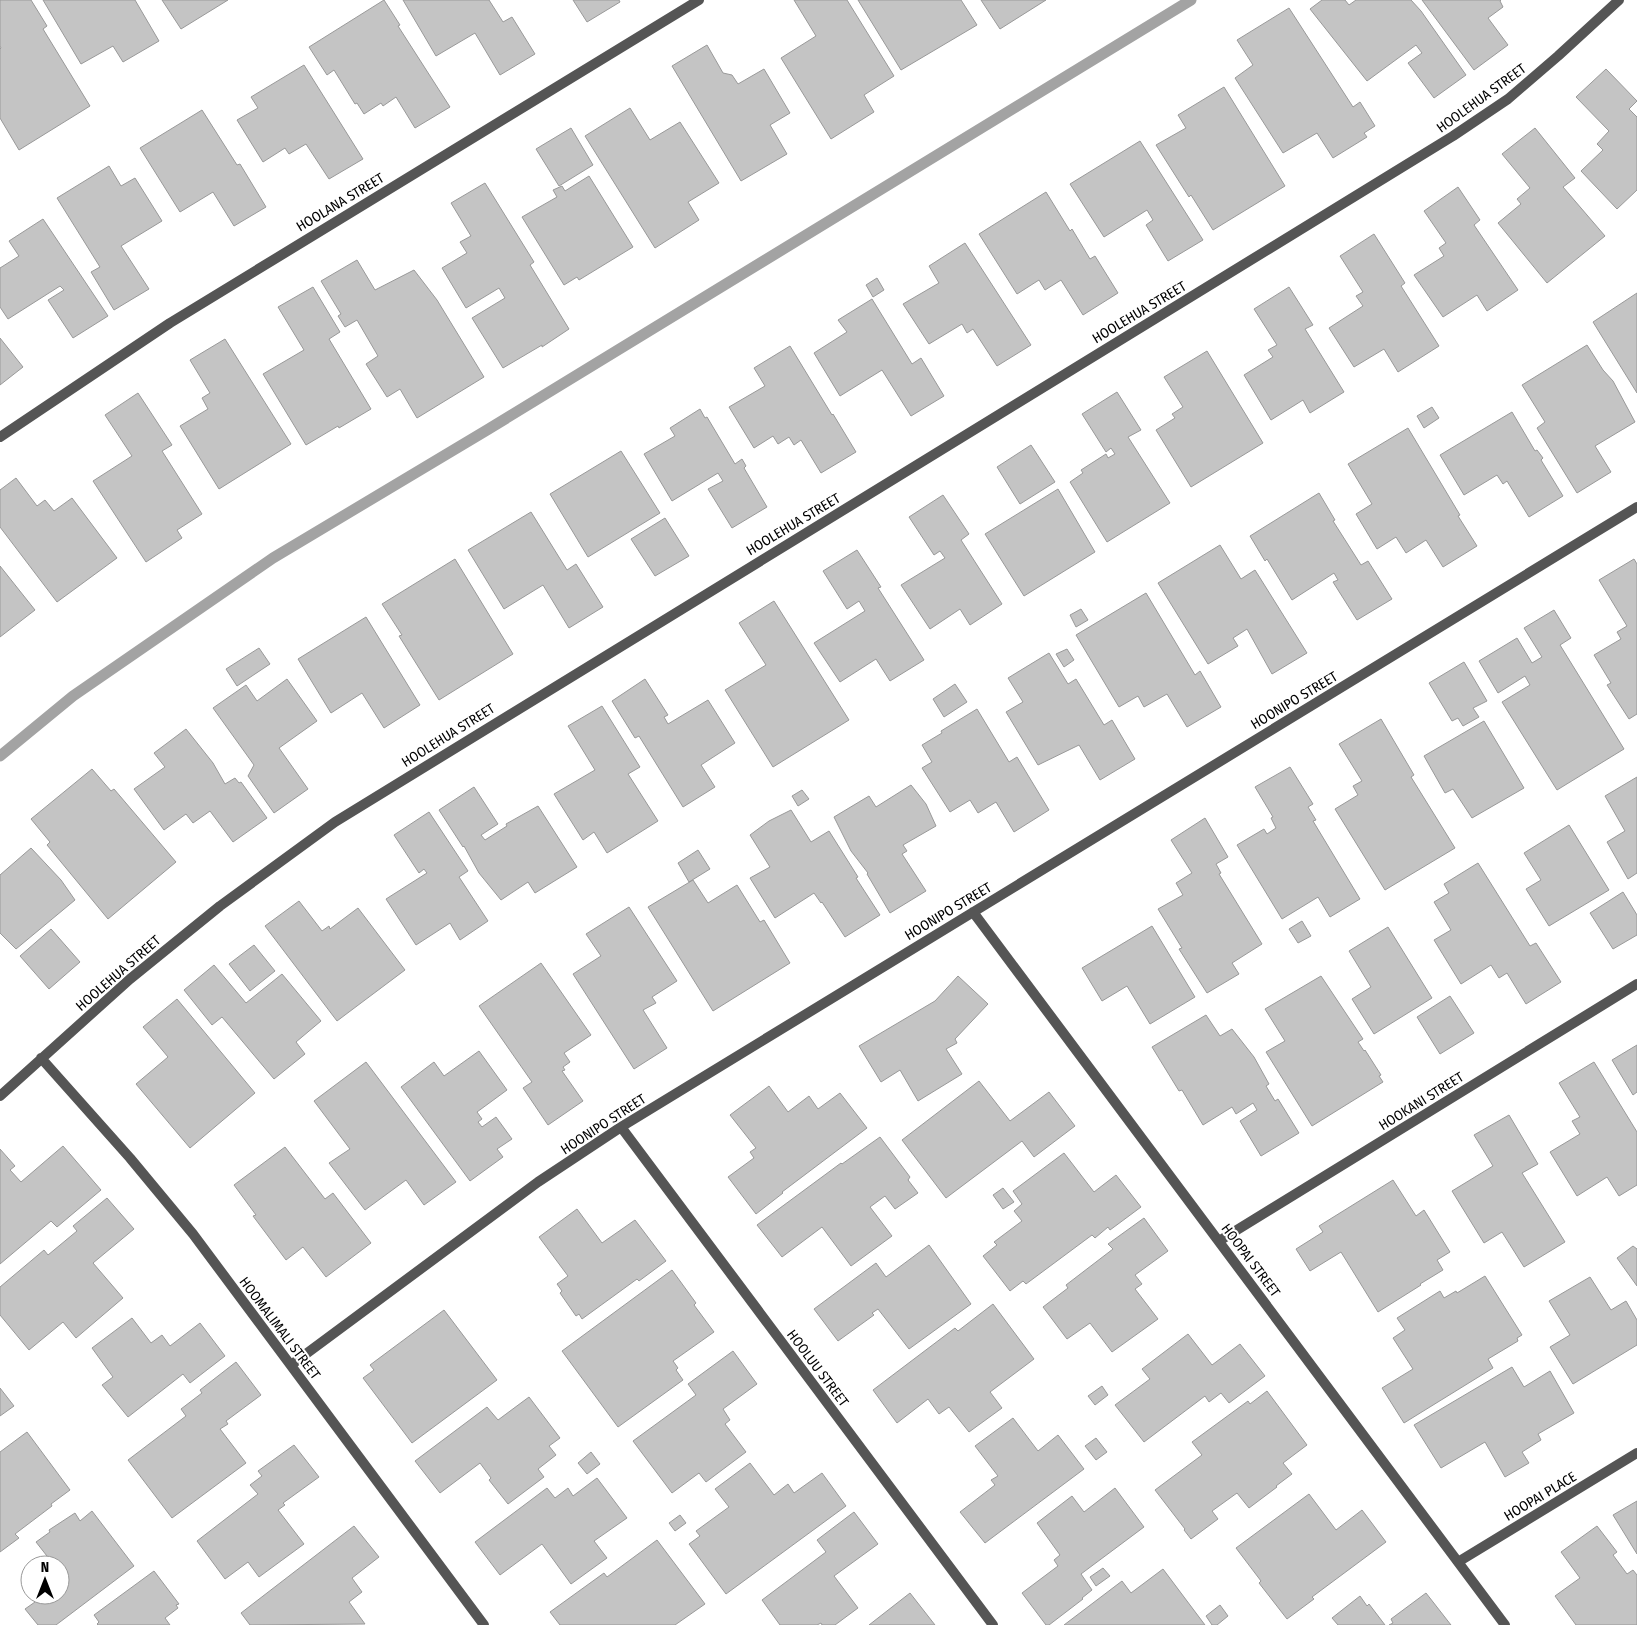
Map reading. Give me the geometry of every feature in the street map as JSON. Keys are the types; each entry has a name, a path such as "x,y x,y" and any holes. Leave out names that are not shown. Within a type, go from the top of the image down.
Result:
{"street":[{"name":"HOOLANA STREET","path":"0,437 170,323 699,0"},
{"name":"HOOLEHUA STREET","path":"0,1096 130,979 212,912 335,822 1453,136 1508,99 1618,0"},
{"name":"HOONIPO STREET","path":"291,1365 538,1182 622,1127 1637,507"},
{"name":"HOOPAI STREET","path":"973,912 1505,1625"},
{"name":"HOOKANI STREET","path":"1219,1241 1637,984"},
{"name":"HOOMALIMALI STREET","path":"41,1058 130,1158 193,1234 484,1625"},
{"name":"HOOLUU STREET","path":"622,1127 993,1625"},
{"name":"HOOPAI PLACE","path":"1458,1562 1637,1453"}],"building":[{"path":"0,0 31,0 47,26 43,29 90,106 19,150 0,118"},
{"path":"43,0 135,0 159,41 123,62 113,46 81,64"},
{"path":"162,0 228,0 181,29"},
{"path":"384,0 400,25 398,26 450,107 415,128 396,97 383,106 381,103 364,114 357,103 355,104 334,70 327,75 309,47"},
{"path":"403,0 489,0 503,22 512,17 535,54 500,75 475,33 436,56"},
{"path":"573,0 619,0 620,2 587,22"},
{"path":"794,0 847,0 894,76 864,95 874,112 831,139 781,58 816,36"},
{"path":"858,0 961,0 977,25 901,70"},
{"path":"981,0 1046,0 1000,29"},
{"path":"1322,0 1345,0 1349,5 1356,0 1411,0 1421,11 1466,75 1434,98 1408,63 1422,53 1416,45 1367,81 1310,9"},
{"path":"1422,0 1501,0 1503,7 1488,18 1508,45 1474,70"},
{"path":"1289,8 1353,107 1360,102 1375,126 1364,133 1367,137 1333,158 1317,133 1283,153 1235,78 1253,65 1237,40"},
{"path":"707,45 723,73 732,75 738,84 764,69 790,113 770,125 787,154 741,181 672,66"},
{"path":"304,65 363,159 329,179 306,144 289,154 285,148 263,162 237,120 258,108 251,97"},
{"path":"1606,69 1637,101 1629,109 1637,117 1637,190 1617,209 1581,171 1603,150 1597,144 1609,131 1576,97"},
{"path":"1224,87 1285,186 1213,230 1191,195 1189,197 1156,145 1186,128 1178,115"},
{"path":"630,108 650,140 680,122 719,183 688,202 699,220 655,248 585,136"},
{"path":"202,110 237,165 240,164 266,207 234,226 213,192 180,212 140,148"},
{"path":"571,128 593,165 559,186 536,149"},
{"path":"1535,128 1575,178 1563,187 1605,236 1547,283 1498,223 1521,204 1517,199 1530,188 1502,154"},
{"path":"1140,141 1203,240 1168,261 1146,225 1153,220 1147,210 1104,237 1070,184"},
{"path":"109,166 121,186 135,178 162,221 121,246 149,289 114,310 91,272 100,267 57,198"},
{"path":"589,176 633,247 579,280 577,277 564,285 522,217 557,197 553,190 562,186 565,191"},
{"path":"485,183 534,262 530,265 569,329 542,347 542,345 503,368 472,318 505,298 499,288 466,308 442,268 467,253 460,242 471,236 451,203"},
{"path":"1458,187 1480,220 1474,225 1518,290 1487,311 1477,295 1443,317 1414,275 1444,256 1439,248 1446,243 1424,211"},
{"path":"1046,192 1070,231 1072,229 1090,259 1095,256 1118,293 1083,315 1061,280 1045,290 1039,280 1017,294 979,234"},
{"path":"43,219 108,316 73,338 48,300 64,290 60,286 8,319 0,307 0,268 19,256 9,241"},
{"path":"1374,234 1405,283 1401,286 1439,346 1398,372 1384,349 1354,367 1329,328 1363,306 1356,296 1363,292 1340,256"},
{"path":"965,243 1031,345 997,366 973,329 967,333 962,324 929,344 903,304 939,283 929,266"},
{"path":"357,260 375,290 414,270 437,300 484,377 417,418 400,389 387,397 366,364 378,356 357,320 345,327 338,316 341,314 321,281"},
{"path":"877,278 884,290 873,297 866,285"},
{"path":"313,287 340,332 329,339 371,409 306,445 263,374 304,350 278,307"},
{"path":"1289,287 1313,325 1305,329 1344,392 1310,413 1303,400 1271,420 1244,375 1273,357 1268,350 1277,345 1254,309"},
{"path":"1637,293 1637,393 1593,322"},
{"path":"872,299 912,364 921,358 944,396 911,416 882,370 840,396 814,353 847,332 838,320"},
{"path":"0,338 23,367 0,385"},
{"path":"225,339 291,444 219,489 180,426 208,409 202,398 210,393 190,360"},
{"path":"1587,345 1603,370 1613,381 1635,422 1595,446 1611,472 1577,493 1537,428 1545,422 1522,385"},
{"path":"790,346 856,452 821,473 801,440 794,445 789,437 778,444 773,436 754,448 729,407 765,386 754,368"},
{"path":"1207,351 1263,443 1191,487 1156,430 1175,418 1172,414 1183,407 1164,377"},
{"path":"1117,392 1141,430 1128,437 1170,503 1107,542 1070,482 1083,473 1081,470 1106,454 1108,458 1115,454 1111,448 1106,452 1082,414"},
{"path":"138,393 172,445 162,451 202,514 177,530 182,538 146,562 93,481 132,456 105,415"},
{"path":"1432,407 1439,418 1424,428 1417,416"},
{"path":"700,409 705,418 707,417 735,464 742,459 746,466 744,468 767,507 732,528 708,489 723,481 718,473 672,501 644,454 675,436 670,428"},
{"path":"1512,412 1535,451 1537,450 1543,458 1541,460 1563,496 1529,517 1507,481 1503,484 1497,475 1464,495 1440,455"},
{"path":"1408,428 1477,546 1443,567 1426,540 1406,553 1396,537 1377,549 1356,514 1372,504 1348,464"},
{"path":"1031,445 1055,482 1020,504 997,467"},
{"path":"621,451 660,513 588,557 550,494"},
{"path":"16,478 37,506 45,500 54,511 72,498 117,558 57,602 0,527 0,490"},
{"path":"1058,489 1095,552 1024,596 985,534"},
{"path":"1319,493 1335,520 1333,521 1361,565 1368,561 1392,599 1357,620 1333,582 1338,580 1334,573 1292,600 1267,559 1265,561 1250,536"},
{"path":"943,495 969,534 961,540 1002,604 970,625 960,609 930,629 901,585 945,558 940,551 934,555 909,517"},
{"path":"531,512 567,570 576,564 603,607 569,628 543,585 504,609 468,550"},
{"path":"665,518 689,556 655,576 631,539"},
{"path":"1220,545 1241,579 1255,570 1307,653 1272,674 1247,629 1233,638 1238,646 1208,664 1158,583"},
{"path":"857,550 881,587 878,588 924,660 890,681 876,659 840,682 814,643 865,611 859,601 847,609 823,571"},
{"path":"455,559 513,654 439,700 399,636 402,635 382,604"},
{"path":"1634,559 1637,564 1637,714 1629,719 1607,685 1611,683 1594,655 1621,639 1617,632 1627,626 1599,580"},
{"path":"0,566 35,610 0,637"},
{"path":"1146,593 1195,675 1200,671 1221,707 1187,727 1167,694 1144,707 1138,696 1119,707 1076,635"},
{"path":"774,601 849,720 773,767 725,690 766,665 739,623"},
{"path":"1081,609 1088,620 1076,627 1070,615"},
{"path":"1554,610 1571,638 1560,645 1624,749 1557,790 1502,702 1530,685 1525,676 1498,693 1479,661 1517,638 1532,663 1542,657 1524,628"},
{"path":"366,617 420,705 384,728 362,693 331,713 298,659"},
{"path":"259,648 270,664 237,686 226,669"},
{"path":"1067,649 1074,660 1064,667 1056,654"},
{"path":"1049,653 1068,684 1076,679 1104,725 1112,720 1135,759 1100,780 1079,745 1038,765 1006,712 1023,702 1008,678"},
{"path":"1464,662 1487,701 1473,708 1479,717 1463,726 1458,718 1452,721 1429,683"},
{"path":"287,679 317,721 279,748 308,789 274,813 248,776 254,765 213,708 246,685 257,701"},
{"path":"645,679 668,715 664,717 668,724 708,700 735,743 701,765 715,787 683,807 639,736 635,738 612,701"},
{"path":"955,684 967,702 944,717 933,699"},
{"path":"602,706 640,767 628,774 658,821 607,853 594,832 583,840 554,794 595,770 568,726"},
{"path":"977,709 1009,762 1017,757 1049,810 1014,832 996,802 978,813 970,800 950,812 922,768 932,762 922,745"},
{"path":"1381,719 1414,775 1411,777 1455,848 1385,890 1335,809 1358,795 1353,786 1362,781 1339,744"},
{"path":"1484,721 1524,788 1472,818 1453,789 1445,793 1424,756"},
{"path":"186,729 213,763 225,784 235,778 239,783 241,782 267,818 233,842 210,811 193,823 186,814 164,830 134,789 165,767 154,753"},
{"path":"1290,767 1313,804 1308,807 1316,820 1313,821 1360,899 1330,917 1318,897 1282,919 1237,845 1264,829 1267,834 1276,828 1271,818 1273,817 1255,787"},
{"path":"92,769 111,791 114,789 176,862 108,919 47,845 50,842 31,819"},
{"path":"1637,777 1637,873 1628,879 1607,842 1625,831 1605,796"},
{"path":"911,785 926,804 936,826 903,845 907,851 902,854 926,891 890,913 868,873 851,851 834,817 869,796 876,807"},
{"path":"474,787 498,824 481,835 485,840 507,826 506,824 538,806 577,867 535,893 528,882 501,900 479,873 464,846 439,810"},
{"path":"802,790 809,799 798,806 792,796"},
{"path":"791,810 811,842 829,831 880,915 845,937 814,893 775,918 750,878 770,867 750,835 769,821"},
{"path":"429,812 468,871 459,877 488,921 460,940 450,923 416,945 386,899 427,873 424,869 419,873 394,835"},
{"path":"1205,818 1228,857 1216,864 1221,873 1219,874 1262,944 1232,963 1239,974 1207,993 1179,949 1182,948 1158,909 1183,895 1176,883 1192,873 1171,840"},
{"path":"1569,825 1609,890 1549,926 1526,889 1541,880 1524,853"},
{"path":"31,848 61,880 75,900 16,949 0,933 0,875"},
{"path":"698,850 710,869 689,882 678,863"},
{"path":"1478,863 1530,946 1536,943 1561,982 1526,1004 1507,973 1499,978 1491,965 1461,984 1434,940 1451,930 1434,902 1449,893 1444,884"},
{"path":"693,880 708,903 737,885 760,922 764,920 790,963 713,1011 648,907"},
{"path":"1623,892 1637,915 1637,935 1613,949 1590,913"},
{"path":"299,901 322,931 329,926 330,929 358,908 405,970 337,1021 265,926"},
{"path":"629,907 677,981 652,997 656,1003 643,1010 667,1048 634,1069 573,974 601,956 586,934"},
{"path":"1302,921 1311,936 1298,943 1289,929"},
{"path":"1152,926 1195,997 1150,1024 1127,986 1102,1001 1082,968"},
{"path":"1388,927 1432,998 1374,1034 1352,999 1371,987 1349,951"},
{"path":"51,929 80,962 49,989 20,956"},
{"path":"254,945 275,971 250,991 229,964"},
{"path":"541,963 591,1035 564,1053 570,1062 563,1067 565,1070 562,1071 583,1101 548,1125 523,1088 532,1082 479,1006"},
{"path":"214,965 246,1003 282,974 321,1021 296,1042 305,1054 274,1079 222,1017 212,1025 184,990"},
{"path":"958,976 988,1004 955,1039 957,1043 946,1049 962,1074 918,1101 900,1070 881,1082 859,1046 935,1001"},
{"path":"1321,976 1363,1039 1358,1042 1381,1075 1379,1076 1383,1082 1312,1126 1266,1052 1285,1041 1265,1009"},
{"path":"1450,996 1474,1033 1440,1054 1417,1017"},
{"path":"177,999 255,1093 190,1148 136,1084 168,1057 143,1027"},
{"path":"1206,1015 1220,1036 1232,1029 1254,1057 1269,1084 1266,1086 1275,1101 1278,1099 1299,1133 1261,1156 1240,1121 1257,1110 1253,1103 1236,1114 1232,1107 1203,1125 1182,1090 1179,1091 1152,1047"},
{"path":"1637,1045 1637,1092 1633,1095 1612,1060"},
{"path":"479,1051 507,1090 477,1112 482,1119 478,1122 482,1127 496,1117 512,1139 497,1149 503,1157 470,1181 401,1087 434,1062 444,1076"},
{"path":"366,1062 456,1182 424,1205 406,1180 365,1210 329,1163 350,1149 314,1101"},
{"path":"1594,1062 1637,1132 1637,1185 1619,1196 1607,1177 1577,1196 1550,1152 1580,1134 1572,1121 1580,1117 1559,1083"},
{"path":"979,1081 1010,1121 1049,1092 1075,1126 1034,1157 1022,1141 946,1198 902,1140"},
{"path":"769,1086 788,1112 809,1096 818,1109 840,1093 867,1128 756,1214 728,1177 754,1158 750,1152 756,1148 730,1115"},
{"path":"1509,1115 1538,1164 1522,1173 1565,1242 1524,1267 1502,1232 1484,1243 1452,1191 1493,1166 1474,1135"},
{"path":"880,1137 910,1177 908,1180 918,1193 895,1209 885,1196 870,1207 892,1236 851,1266 822,1227 782,1257 757,1225 841,1163"},
{"path":"63,1146 101,1190 57,1227 51,1221 0,1264 0,1149 15,1166 10,1170 21,1182"},
{"path":"285,1147 325,1199 333,1193 371,1243 326,1277 303,1247 286,1260 253,1216 256,1215 234,1185"},
{"path":"1064,1153 1094,1192 1116,1175 1141,1207 1110,1230 1108,1227 1095,1238 1092,1235 1026,1284 1023,1281 1010,1291 983,1256 997,1245 994,1242 1022,1221 1014,1211 1022,1204 1013,1191"},
{"path":"1393,1180 1416,1216 1424,1210 1450,1252 1437,1260 1443,1270 1378,1312 1341,1252 1310,1271 1296,1249 1323,1232 1319,1226"},
{"path":"1003,1188 1014,1202 1003,1209 993,1195"},
{"path":"107,1198 134,1229 93,1263 123,1298 76,1338 63,1322 29,1350 0,1315 0,1287 44,1250 48,1255 77,1231 73,1226"},
{"path":"577,1209 602,1243 635,1220 666,1261 639,1281 637,1279 582,1319 579,1314 576,1316 560,1293 562,1291 557,1284 568,1276 539,1237"},
{"path":"1144,1218 1168,1251 1135,1275 1142,1284 1135,1289 1158,1319 1112,1352 1090,1323 1067,1339 1043,1307 1068,1288 1066,1285 1113,1249 1108,1244"},
{"path":"929,1245 971,1304 909,1349 878,1309 872,1313 874,1315 838,1341 814,1309 876,1263 886,1277"},
{"path":"1633,1246 1637,1249 1637,1286 1617,1258"},
{"path":"672,1270 714,1332 673,1361 678,1368 676,1370 683,1380 618,1427 562,1351"},
{"path":"1485,1276 1522,1335 1517,1338 1518,1341 1488,1359 1493,1368 1404,1423 1382,1388 1413,1369 1393,1338 1405,1330 1397,1318 1440,1291 1444,1298 1456,1291 1457,1293"},
{"path":"1590,1277 1611,1310 1626,1301 1637,1320 1637,1345 1573,1384 1550,1347 1570,1335 1549,1301"},
{"path":"993,1304 1034,1359 990,1392 1002,1408 969,1432 949,1407 939,1414 928,1399 897,1423 873,1390 955,1328 958,1331"},
{"path":"444,1310 497,1380 412,1443 363,1378 374,1370 370,1365"},
{"path":"132,1318 151,1343 162,1335 170,1346 200,1323 225,1356 190,1383 183,1374 128,1417 102,1385 113,1377 92,1348"},
{"path":"1188,1334 1212,1365 1240,1344 1265,1376 1229,1403 1221,1393 1209,1402 1205,1396 1144,1442 1115,1405 1150,1379 1142,1369"},
{"path":"733,1351 757,1384 723,1409 730,1420 725,1424 746,1452 706,1482 699,1473 672,1493 633,1441 696,1395 688,1384"},
{"path":"236,1362 261,1395 226,1421 228,1424 220,1429 246,1463 172,1518 128,1460 186,1416 181,1409 202,1393 200,1390"},
{"path":"1512,1367 1524,1387 1550,1371 1574,1413 1538,1434 1541,1440 1522,1452 1529,1463 1505,1477 1485,1442 1441,1468 1414,1425"},
{"path":"1102,1386 1108,1395 1095,1405 1088,1396"},
{"path":"0,1388 14,1406 0,1416"},
{"path":"1267,1391 1307,1445 1283,1463 1292,1474 1277,1487 1249,1508 1237,1493 1212,1511 1218,1519 1191,1539 1155,1490 1202,1455 1192,1442 1248,1401 1250,1404"},
{"path":"529,1397 560,1438 549,1446 556,1455 538,1469 544,1477 508,1504 489,1480 491,1478 480,1463 440,1493 415,1461 487,1407 498,1420"},
{"path":"1013,1418 1038,1451 1058,1435 1084,1469 985,1543 960,1512 995,1485 991,1480 998,1476 975,1446"},
{"path":"27,1432 70,1490 15,1534 19,1538 0,1552 0,1452"},
{"path":"1096,1438 1107,1452 1096,1460 1085,1446"},
{"path":"294,1445 319,1477 283,1503 285,1505 278,1510 304,1544 259,1577 248,1562 225,1579 197,1541 258,1494 250,1485 262,1476 258,1471"},
{"path":"591,1452 600,1464 587,1474 578,1463"},
{"path":"750,1463 774,1495 788,1484 794,1493 822,1473 846,1506 726,1594 689,1544 700,1536 696,1531 729,1507 715,1489"},
{"path":"597,1478 627,1518 594,1541 607,1558 571,1584 542,1544 500,1575 475,1542 547,1488 555,1498 568,1488 573,1496"},
{"path":"1115,1488 1144,1527 1081,1574 1092,1590 1049,1625 1046,1625 1022,1593 1058,1566 1054,1560 1060,1555 1037,1523 1072,1496 1084,1512"},
{"path":"1309,1494 1336,1530 1362,1510 1386,1542 1312,1597 1314,1599 1287,1619 1259,1583 1261,1581 1236,1548"},
{"path":"1637,1501 1637,1554 1613,1515"},
{"path":"92,1511 134,1566 56,1625 38,1625 25,1609 31,1605 70,1605 70,1555 46,1555 36,1542 50,1532 49,1530 75,1513 80,1521"},
{"path":"854,1512 878,1544 834,1576 858,1608 835,1625 822,1625 821,1623 817,1625 780,1625 762,1600 826,1552 817,1540"},
{"path":"680,1515 686,1523 675,1531 669,1523"},
{"path":"354,1526 379,1557 352,1578 362,1592 349,1602 365,1624 250,1625 241,1613"},
{"path":"1597,1526 1617,1552 1613,1555 1627,1574 1633,1570 1637,1575 1637,1625 1576,1625 1555,1596 1580,1578 1561,1552"},
{"path":"657,1540 705,1604 675,1625 560,1625 550,1612 604,1573 607,1577"},
{"path":"1103,1568 1110,1576 1096,1586 1090,1577"},
{"path":"1163,1569 1205,1625 1064,1625 1122,1581 1131,1593"},
{"path":"154,1571 179,1604 176,1605 178,1608 165,1618 170,1625 97,1624 99,1622 94,1615"},
{"path":"910,1593 935,1625 869,1625"},
{"path":"1426,1593 1451,1625 1389,1625 1393,1623 1391,1619"},
{"path":"1360,1596 1367,1606 1369,1604 1385,1625 1338,1625 1332,1618"},
{"path":"1220,1605 1228,1616 1217,1625 1212,1625 1206,1616"}],"waterway":[{"path":"0,756 73,696 273,558 487,430 1191,0"}]}
